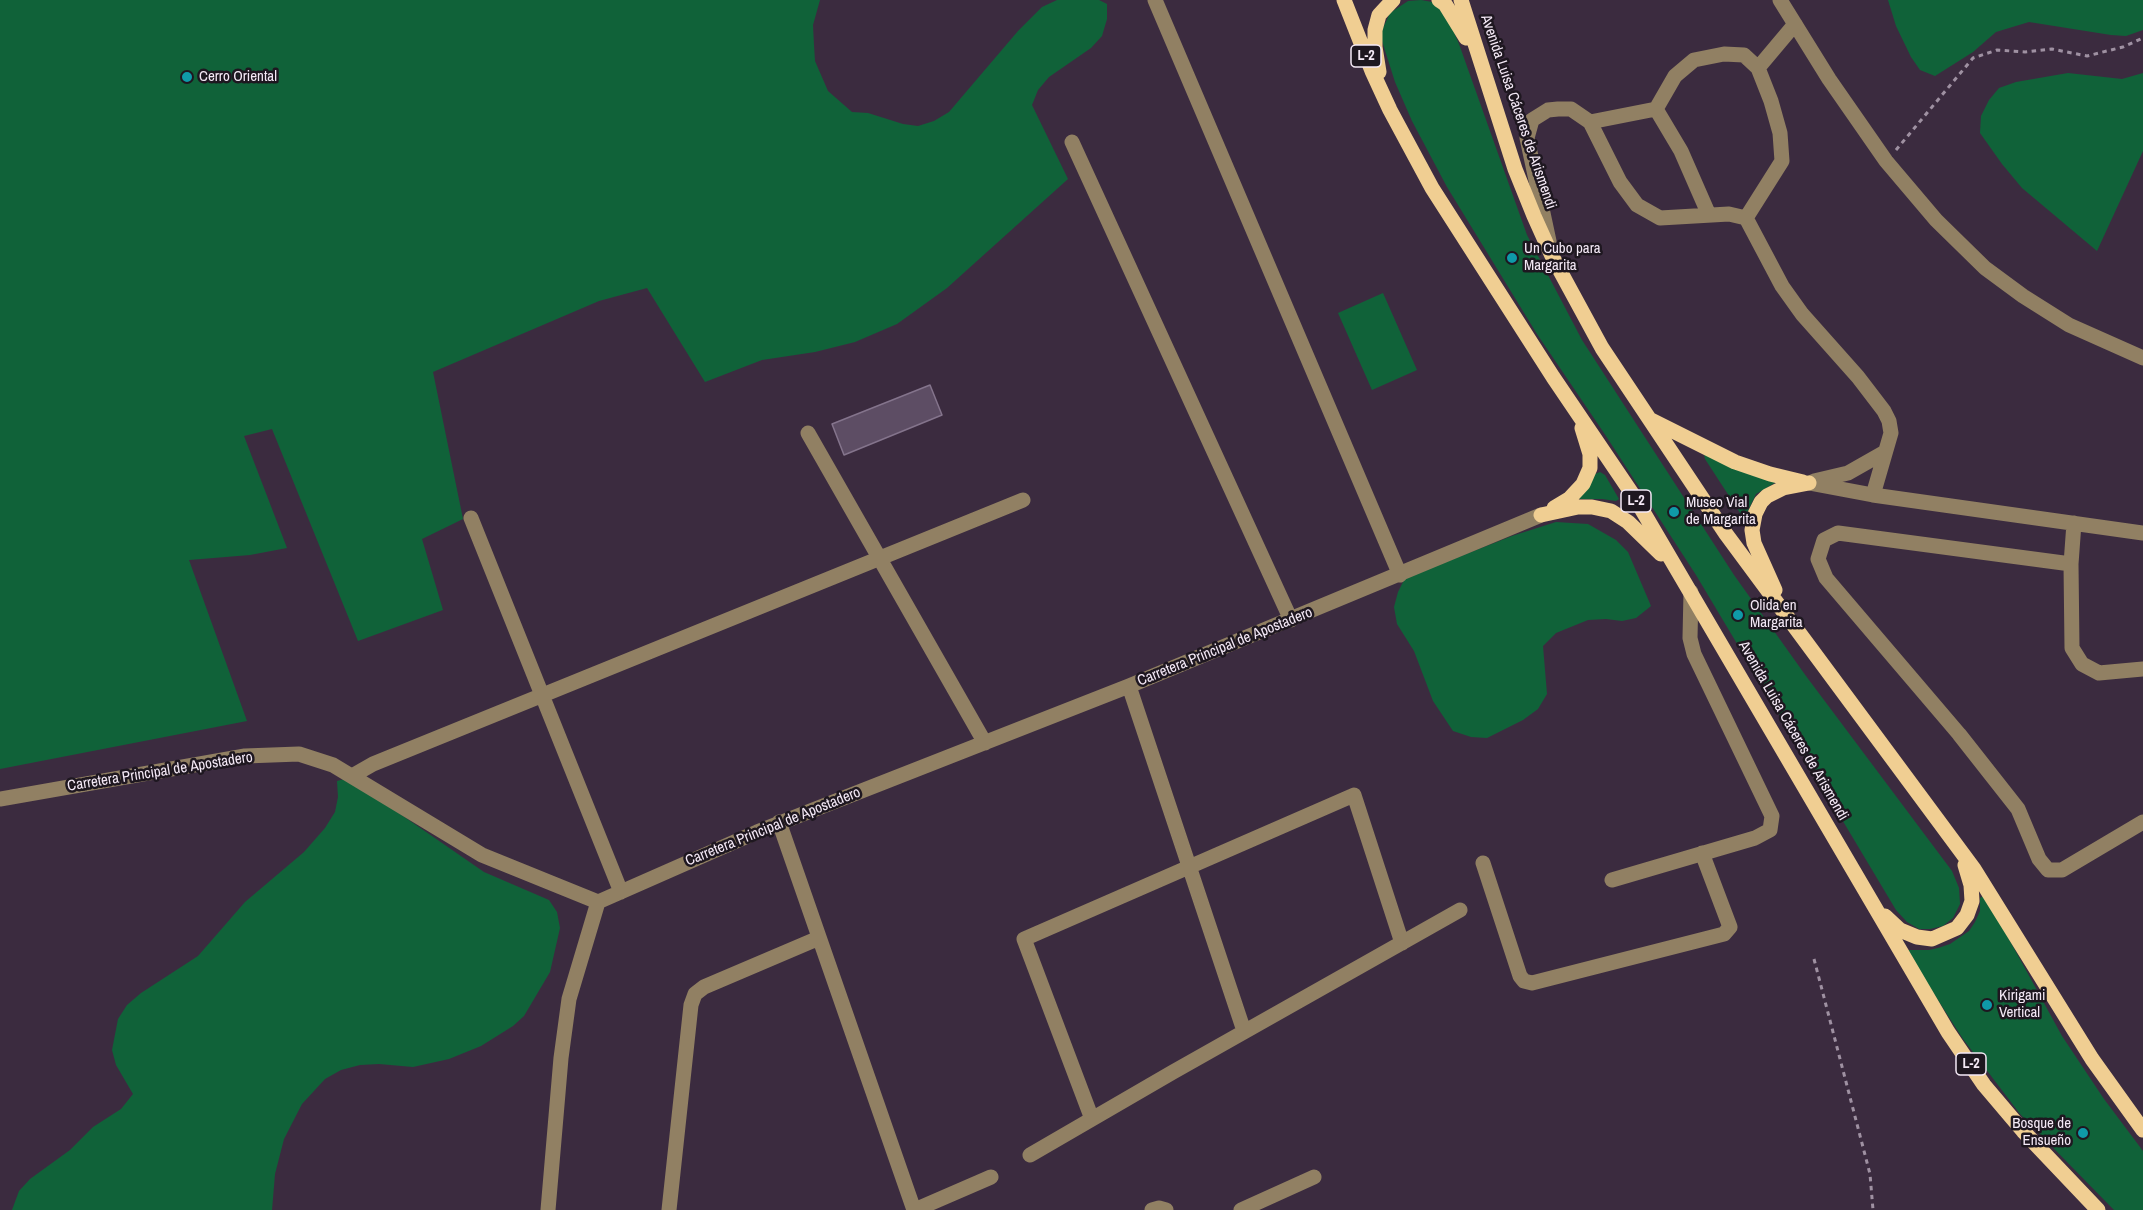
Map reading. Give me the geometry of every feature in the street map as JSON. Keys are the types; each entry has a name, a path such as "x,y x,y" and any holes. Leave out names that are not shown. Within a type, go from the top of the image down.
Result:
{"main road":[{"name":"Avenida Luisa Cáceres de Arismendi","path":"1344,0 1390,110 1432,188 1488,278 1635,498 1948,1032 1984,1085 2023,1131 2098,1210"},
{"path":"1390,110 1380,75 1375,47 1375,30 1380,15 1393,0"},
{"path":"1439,0 1445,4 1458,24 1486,78"},
{"name":"Avenida Luisa Cáceres de Arismendi","path":"1461,0 1515,169 1534,216 1552,256 1602,348 1726,534 1957,846 1991,896 2092,1059 2143,1130"},
{"path":"1541,515 1569,499 1583,484 1590,468 1587,439 1574,408"},
{"path":"1648,418 1735,462 1770,474 1809,483"},
{"path":"1787,617 1760,557 1752,530 1755,514 1767,496 1783,488 1809,483"},
{"path":"1541,515 1578,507 1611,511 1629,522 1646,537 1688,587"},
{"path":"1870,900 1900,930 1917,937 1932,939 1957,928 1967,915 1972,900 1971,885 1957,846"}],"street":[{"path":"1155,0 1400,575"},
{"path":"1780,0 1829,79 1886,161 1936,220 1985,268 2023,296 2069,325 2143,358"},
{"path":"1758,68 1795,24"},
{"path":"1590,122 1656,109 1676,76 1694,60 1724,54 1744,55 1758,68 1771,101 1780,133 1782,161 1746,218"},
{"path":"1552,256 1527,138 1532,120 1548,110 1571,109 1590,122 1620,182 1637,205 1660,218 1730,214 1746,218 1782,286 1802,314 1858,377 1884,411 1891,433 1873,495"},
{"path":"1656,109 1681,151 1709,215"},
{"path":"1072,142 1291,620"},
{"path":"808,433 985,742"},
{"path":"1809,483 1848,473 1885,452"},
{"path":"1809,483 1873,495 2143,533"},
{"path":"352,776 374,764 1023,500"},
{"name":"Carretera Principal de Apostadero","path":"0,799 245,756 299,754 333,765 482,855 598,902 779,822 1129,686 1541,515"},
{"path":"471,518 621,892"},
{"path":"2074,523 2072,648 2082,664 2099,673 2143,669"},
{"path":"2072,564 1838,533 1824,540 1818,559 1826,578 1959,734 2018,809 2039,859 2048,870 2062,870 2143,822"},
{"path":"1612,880 1755,838 1770,830 1772,816 1694,654 1690,638 1688,587"},
{"path":"1129,686 1245,1031"},
{"path":"1092,1119 1024,939 1354,795 1402,943"},
{"path":"779,822 914,1210 991,1177"},
{"path":"1483,863 1520,976 1524,981 1532,983 1724,934 1730,927 1702,853"},
{"path":"548,1210 561,1058 569,999 598,902"},
{"path":"1030,1155 1460,910"},
{"path":"669,1210 694,994 704,987 819,938"},
{"path":"1241,1210 1314,1177"},
{"path":"1152,1210 1160,1208 1166,1210"}],"path":[{"path":"1886,161 1974,58 1997,50 2025,52 2052,49 2087,56 2123,47 2143,38"},
{"path":"1814,959 1870,1174 1873,1210"}],"green space":[{"path":"0,0 820,0 813,25 815,61 828,91 852,112 868,113 903,124 918,126 934,121 949,112 1018,31 1042,7 1057,0 1099,0 1107,4 1107,19 1102,36 1091,48 1049,77 1038,90 1032,105 1068,179 947,288 897,324 855,342 815,352 762,360 705,382 647,288 599,301 433,372 463,519 422,539 443,610 358,641 272,429 244,436 287,548 250,555 189,560 247,721 0,769"},
{"path":"1888,0 2143,0 2143,30 2126,36 2111,35 2029,22 1996,32 1973,52 1935,76 1920,70 1911,57 1896,26"},
{"name":"Museo Vial de Margarita","path":"1408,1 1432,2 1450,23 1527,235 1582,340 1734,575 1806,676 1952,871 1959,888 1960,904 1953,918 1943,926 1919,929 1907,922 1896,910 1696,575 1537,334 1447,187 1412,121 1395,82 1382,41 1382,30 1390,13"},
{"path":"2068,73 2122,79 2143,73 2143,151 2097,251 2022,188 1980,133 1981,116 1989,100 1999,88 2016,82"},
{"path":"1383,293 1417,370 1372,390 1338,313"},
{"path":"1706,454 1778,481 1756,494 1744,519 1705,459"},
{"path":"1600,472 1605,475 1619,499 1616,501 1579,499 1595,474"},
{"path":"1556,522 1588,524 1616,540 1628,552 1651,606 1636,618 1622,621 1588,620 1556,633 1543,646 1547,694 1538,709 1523,720 1487,738 1471,737 1453,731 1433,701 1414,651 1397,624 1394,607 1398,592 1405,578 1512,536"},
{"path":"348,778 484,872 549,900 557,912 560,928 550,972 524,1016 513,1026 481,1046 449,1059 413,1067 360,1065 341,1070 325,1079 302,1104 284,1139 275,1174 272,1210 12,1210 19,1191 30,1179 70,1150 93,1127 121,1109 133,1094 116,1065 112,1050 118,1019 127,1005 141,993 198,956 245,902 304,852 325,828 335,812 338,797 337,781"},
{"path":"1983,896 2062,1036 2104,1099 2143,1151 2143,1210 2114,1210 2020,1114 1963,1039 1909,955 1907,950 1938,948 1950,944 1969,931 1980,911 1980,898"}],"building":[{"path":"930,385 942,415 844,455 832,424"}],"place":[{"name":"Cerro Oriental","path":"187,77"},
{"name":"Un Cubo para Margarita","path":"1512,258"},
{"name":"Museo Vial de Margarita","path":"1674,512"},
{"name":"Olida en Margarita","path":"1738,615"},
{"name":"Kirigami Vertical","path":"1987,1005"},
{"name":"Bosque de Ensueño","path":"2083,1133"}]}
